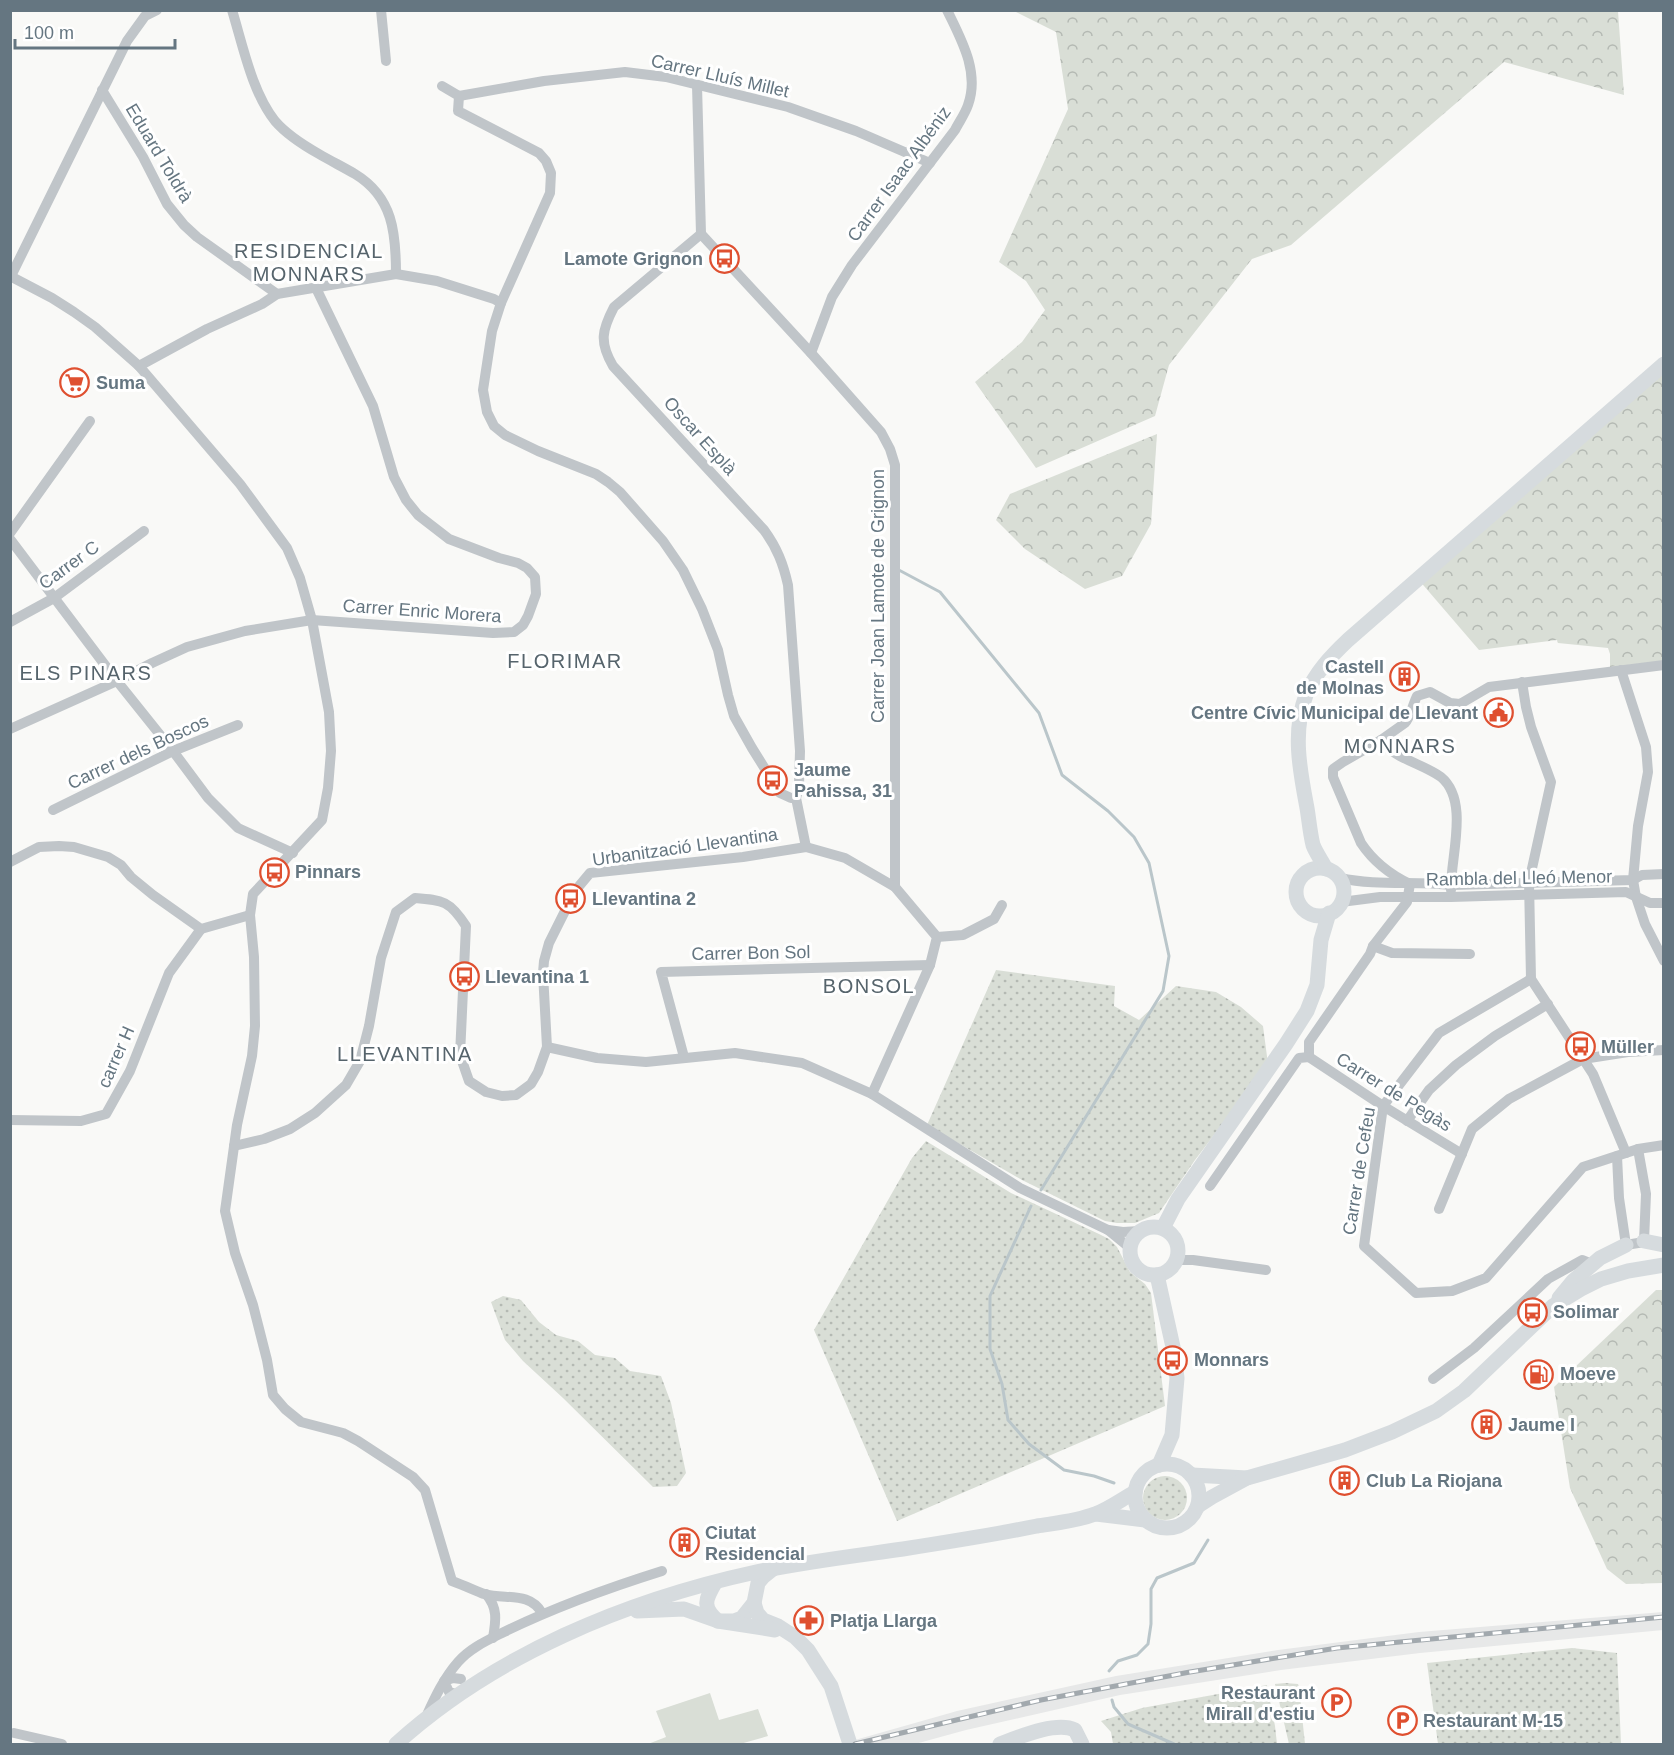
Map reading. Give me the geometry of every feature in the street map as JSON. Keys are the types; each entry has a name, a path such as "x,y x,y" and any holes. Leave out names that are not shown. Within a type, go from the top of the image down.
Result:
{"street":[{"path":"157,10 145,16 127,41 11,276 74,312 95,327 139,366 240,484 287,548 300,578 312,620 329,712 331,752 328,788 322,820 253,894 250,915 254,957 255,1026 252,1056 237,1125 225,1211 235,1253 254,1305 273,1395 301,1422 343,1433 413,1477 425,1490 452,1581 486,1594 530,1600 542,1613"},
{"path":"232,10 255,83 265,106 276,122 302,145 357,175 386,205 396,240 396,274"},
{"path":"381,10 386,60"},
{"name":"Carrer Isaac Albéniz","path":"811,353 837,289 955,130 968,107 973,81 968,58 947,10"},
{"name":"Carrer Lluís Millet","path":"459,96 544,81 625,72 666,77 788,107 856,131 930,164"},
{"path":"697,85 701,234"},
{"path":"442,86 459,96 458,111 538,153 546,161 551,172 550,193 501,303 492,331 483,390 486,412 494,426 506,435 538,451 596,474 608,482 620,492 663,541 683,570 702,609 718,650 734,716 780,793 796,798"},
{"name":"Eduard Toldrà","path":"102,90 143,157 167,204 184,225 197,237 277,294"},
{"name":"Carrer Joan Lamote de Grignon","path":"701,234 881,432 890,448 895,465 895,887"},
{"name":"Oscar Esplà","path":"701,234 614,307 602,338 605,353 613,366 764,530 776,547 788,585 800,751 799,786 796,798 806,847"},
{"path":"139,366 207,329 262,304 277,294 396,274 437,281 501,303"},
{"name":"Carrer Enric Morera","path":"312,620 493,633 514,632 523,625 536,594 535,577 527,568 449,539 418,515 406,500 394,477 373,406 316,288"},
{"path":"1326,869 1314,847 1299,765 1298,738 1301,717 1306,695 1316,676 1348,640 1664,364"},
{"path":"10,534 90,421"},
{"name":"Carrer C","path":"10,622 54,598 144,531"},
{"path":"10,539 208,798 238,828 292,853"},
{"path":"10,729 187,647 245,632 312,620"},
{"path":"1451,897 1457,807 1449,786 1440,777 1393,752 1381,740 1408,720 1417,696 1430,692 1450,703 1460,704 1489,687 1664,666"},
{"path":"1621,670 1646,747 1648,772 1638,826 1632,880 1645,924 1664,961"},
{"path":"1522,682 1528,717 1551,782 1529,882 1531,979 1593,1074 1622,1154 1619,1198 1626,1245"},
{"name":"Carrer dels Boscos","path":"52,810 172,751 238,725"},
{"name":"Rambla del Lleó Menor","path":"1381,740 1333,769 1333,777 1367,852 1395,877 1410,884"},
{"path":"10,862 39,847 74,847 108,857 121,865 131,877 153,895 201,929 250,915"},
{"path":"806,847 845,858 895,887 937,937"},
{"name":"Urbanització Llevantina","path":"234,1146 264,1139 290,1129 315,1113 346,1086 360,1061 369,1026 381,958 396,912 415,898 437,899 456,911 466,926 460,1055 470,1081 486,1092 502,1096 516,1095 531,1084 547,1047 543,973 549,943 575,891 590,873 743,857 806,847"},
{"path":"1304,873 1318,868 1326,869 1334,872 1340,878 1343,894 1336,909 1329,913 1314,915 1301,907 1296,893 1296,885 1304,873 1314,847"},
{"name":"Rambla del Lleó Menor","path":"1340,878 1361,883 1426,882 1451,885 1632,880 1642,875 1664,874"},
{"name":"Rambla del Lleó Menor","path":"1309,1057 1310,1042 1370,954 1373,946 1407,902 1410,884"},
{"name":"Rambla del Lleó Menor","path":"1341,902 1380,897 1626,892 1650,903 1664,903"},
{"path":"937,937 963,934 984,924 994,919 1002,905"},
{"path":"1307,912 1321,940"},
{"path":"1163,1228 1178,1199 1307,1011 1317,985 1321,940 1329,913"},
{"name":"carrer H","path":"10,1120 81,1120 106,1114 130,1071 169,973 201,929"},
{"path":"872,1094 930,965 937,937"},
{"path":"1373,946 1392,953 1470,954"},
{"name":"Carrer Bon Sol","path":"684,1057 661,972 930,965"},
{"name":"Carrer de Cefeu","path":"1531,979 1439,1033 1383,1106 1364,1246 1416,1293 1452,1291 1486,1278 1583,1167 1638,1149 1664,1144"},
{"path":"1407,1121 1429,1090 1456,1065 1496,1036 1548,1004"},
{"path":"547,1047 597,1058 646,1062 735,1053 802,1063 872,1094 1020,1188 1108,1230 1130,1248"},
{"path":"1439,1209 1472,1129 1509,1099 1583,1059 1628,1052 1664,1050"},
{"path":"1210,1186 1299,1058 1309,1057"},
{"name":"Carrer de Pegàs","path":"1309,1057 1462,1154"},
{"path":"1638,1149 1646,1194 1644,1241"},
{"path":"1147,1227 1163,1228 1175,1238 1179,1253 1177,1260 1169,1270 1150,1275 1137,1268 1130,1248 1140,1231 1147,1227"},
{"path":"1108,1230 1140,1231"},
{"path":"1553,1306 1573,1281 1600,1258 1626,1245 1664,1240"},
{"path":"1644,1241 1664,1245"},
{"path":"1177,1260 1266,1270"},
{"path":"1433,1379 1474,1348 1548,1279 1582,1260 1592,1264"},
{"path":"1198,1506 1247,1478 1345,1450 1392,1432 1436,1411 1464,1391 1553,1306 1601,1279 1660,1265"},
{"path":"1157,1275 1176,1368 1172,1435 1159,1465"},
{"path":"1172,1435 1186,1471 1198,1485 1200,1496 1192,1517 1184,1525 1173,1529 1154,1526 1144,1520 1135,1504 1135,1492 1139,1480 1148,1470 1159,1465 1171,1464 1186,1471 1247,1478"},
{"path":"396,1744 460,1695 468,1682 619,1612 662,1597 772,1569 1001,1533 1096,1514 1135,1492"},
{"path":"1096,1514 1144,1520"},
{"path":"715,1582 706,1603 709,1612 718,1621 734,1621 742,1618 754,1603 758,1583 772,1569"},
{"path":"423,1722 441,1684 466,1654 542,1613 604,1589 662,1571"},
{"path":"486,1594 492,1601 497,1616 493,1638"},
{"path":"754,1603 757,1613 763,1620 795,1636 822,1670 836,1698 850,1744"},
{"path":"619,1612 684,1609 718,1621 783,1630"},
{"path":"459,1661 459,1675 468,1682"},
{"path":"460,1695 449,1692 444,1681 453,1678 468,1682"},
{"path":"1000,1744 1024,1735 1068,1726 1075,1730 1082,1744"},
{"path":"14,1733 62,1744"}],"shaded area":[{"path":"1663,1612 1663,1630 1420,1653 1281,1670 1120,1695 915,1744 841,1744 957,1711 1116,1676 1278,1650 1419,1632"}],"green space":[{"path":"1014,11 1618,11 1624,95 1504,62 1291,245 1252,259 1169,365 1155,416 1036,468 975,382 1022,342 1045,310 1026,281 999,262 1068,109 1056,32"},
{"path":"1663,364 1663,661 1610,667 1608,648 1558,643 1557,640 1479,650 1418,579"},
{"path":"1157,434 1151,524 1122,576 1085,589 1025,549 996,520 1010,494"},
{"path":"996,970 1115,986 1114,1006 1139,1020 1176,986 1216,992 1241,1007 1263,1026 1268,1064 1195,1160 1159,1213 1135,1223 1105,1221 1022,1180 927,1125"},
{"path":"926,1141 1011,1193 1109,1239 1117,1247 1130,1272 1145,1284 1151,1293 1165,1406 897,1521 814,1330 912,1158"},
{"path":"1656,1290 1664,1290 1663,1583 1626,1584 1607,1569 1570,1488 1554,1387"},
{"path":"503,1296 521,1300 539,1322 556,1335 578,1341 595,1355 615,1358 630,1371 661,1376 671,1403 686,1473 677,1486 653,1487 523,1361 505,1340 491,1302"},
{"path":"1165,1476 1180,1483 1187,1498 1180,1513 1165,1520 1150,1513 1143,1498 1150,1483"},
{"path":"1572,1648 1617,1653 1621,1744 1438,1744 1427,1663"},
{"path":"1275,1684 1298,1684 1299,1687 1305,1744 1289,1744"},
{"path":"1267,1685 1277,1744 1113,1744 1111,1732 1101,1721 1142,1708"},
{"path":"710,1693 719,1720 758,1709 768,1736 740,1744 648,1744 666,1737 656,1711"}],"waterway":[{"path":"897,569 940,592 1039,713 1062,775 1108,811 1134,837 1149,863 1169,956 1163,991 1041,1190"},
{"path":"1031,1206 990,1296 990,1349 1002,1384 1008,1420 1029,1444 1064,1470 1114,1483"},
{"path":"1109,1671 1118,1661 1137,1655 1148,1644 1151,1624 1151,1589 1157,1578 1194,1563 1208,1540"},
{"path":"1112,1700 1114,1707 1128,1724 1174,1744"}],"railway":[{"path":"855,1744 1041,1700 1337,1648 1664,1617"}],"place":[{"name":"Lamote Grignon","path":"724,259"},
{"name":"Suma","path":"75,383"},
{"name":"Castell de Molnas","path":"1405,677"},
{"name":"Centre Cívic Municipal de Llevant","path":"1499,713"},
{"name":"Jaume Pahissa, 31","path":"773,780"},
{"name":"Pinnars","path":"274,872"},
{"name":"Llevantina 2","path":"571,899"},
{"name":"Llevantina 1","path":"464,977"},
{"name":"Müller","path":"1580,1047"},
{"name":"Solimar","path":"1532,1312"},
{"name":"Monnars","path":"1173,1360"},
{"name":"Moeve","path":"1539,1374"},
{"name":"Jaume I","path":"1487,1425"},
{"name":"Club La Riojana","path":"1345,1481"},
{"name":"Ciutat Residencial","path":"684,1543"},
{"name":"Platja Llarga","path":"809,1621"},
{"name":"Restaurant Mirall d'estiu","path":"1336,1703"},
{"name":"Restaurant M-15","path":"1402,1721"}],"district":[{"name":"RESIDENCIAL MONNARS","path":"309,262"},
{"name":"FLORIMAR","path":"565,661"},
{"name":"ELS PINARS","path":"86,673"},
{"name":"MONNARS","path":"1400,746"},
{"name":"BONSOL","path":"869,986"},
{"name":"LLEVANTINA","path":"405,1054"}]}
